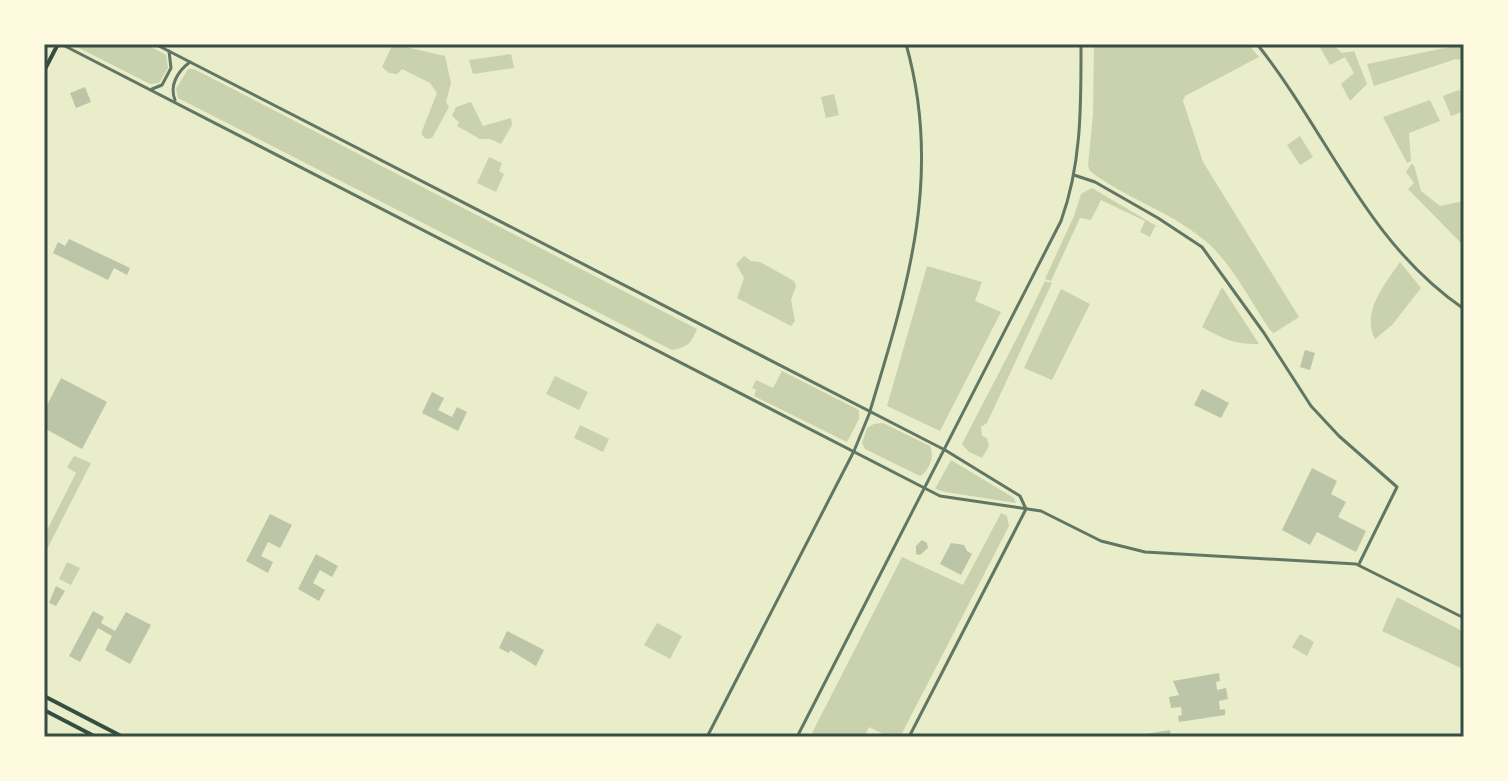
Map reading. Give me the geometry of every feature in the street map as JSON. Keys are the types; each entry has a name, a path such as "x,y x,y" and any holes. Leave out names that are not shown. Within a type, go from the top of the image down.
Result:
{"main road":[{"path":"44,71 59,44"},
{"path":"44,696 123,737"},
{"path":"44,710 96,737"}],"street":[{"path":"59,44 944,497 1041,511 1109,544 1145,552 1359,564 1464,618"},
{"path":"155,44 945,450 1020,496 1026,509"},
{"path":"707,737 854,451 870,411 904,287 922,192 923,147 917,91 906,44"},
{"path":"797,737 1057,228 1074,175 1080,128 1081,44"},
{"path":"1257,44 1382,231 1428,283 1464,309"},
{"path":"152,89 162,85 171,68 169,51"},
{"path":"175,101 172,87 190,62"},
{"path":"1074,175 1095,182 1202,247 1264,333 1311,406 1339,436 1397,487 1359,564"},
{"path":"909,737 1026,509"}],"green space":[{"path":"71,44 146,44 166,55 168,68 159,83 150,84"},
{"path":"393,44 445,56 451,83 446,102 449,107 432,138 426,139 422,131 437,93 430,83 402,69 397,74 389,73 382,67"},
{"path":"1094,44 1248,44 1259,57 1185,96 1183,101 1203,162 1299,317 1274,333 1231,270 1203,239 1090,171"},
{"path":"1318,44 1332,44 1342,53 1354,51 1367,84 1350,101 1341,84 1354,73 1345,57 1330,65"},
{"path":"1464,44 1464,61 1456,59 1374,86 1367,64"},
{"path":"511,54 514,68 473,74 469,60"},
{"path":"188,69 194,69 697,329 693,338 685,346 672,350 178,98 176,89"},
{"path":"1459,90 1464,92 1464,111 1451,116 1443,96"},
{"path":"834,94 839,115 826,118 821,97"},
{"path":"1430,100 1440,121 1409,133 1411,161 1407,163 1383,117"},
{"path":"471,102 483,126 511,118 512,125 501,144 480,139 457,126 459,122 452,116 456,107"},
{"path":"1300,136 1313,157 1300,165 1287,145"},
{"path":"489,157 502,163 499,171 504,174 496,192 477,183"},
{"path":"1411,164 1414,165 1421,191 1440,206 1464,201 1464,246 1408,189 1414,183 1406,172"},
{"path":"1092,188 1158,227 1155,226 1150,237 1140,232 1145,221 1101,200 1091,220 1080,218 1051,281 1045,279 1081,194"},
{"path":"744,256 794,281 796,286 791,300 795,321 791,326 737,298 744,278 736,264"},
{"path":"1400,262 1421,288 1392,325 1375,339 1371,329 1373,309"},
{"path":"927,266 982,282 975,301 1001,312 940,431 887,406"},
{"path":"1045,281 1052,283 987,423 981,427 982,436 987,438 989,446 982,458 969,452 962,444"},
{"path":"1222,287 1259,344 1229,340 1202,327"},
{"path":"1061,289 1090,304 1052,380 1024,368"},
{"path":"782,371 859,410 859,419 847,442 754,396 756,390 752,388 756,380 773,388"},
{"path":"555,376 588,392 579,410 546,394"},
{"path":"883,423 930,446 931,459 923,474 920,476 865,449 862,443 867,428"},
{"path":"580,425 609,439 603,452 574,438"},
{"path":"74,456 91,463 44,555 44,536 76,473 67,467"},
{"path":"951,460 1014,498 1016,503 935,489"},
{"path":"1001,513 1007,516 1009,526 900,737 889,737 869,727 864,737 810,737 902,557 963,585"},
{"path":"67,562 80,568 71,585 59,579"},
{"path":"1397,597 1464,632 1464,661 1461,668 1382,631"},
{"path":"657,623 682,636 670,659 644,645"},
{"path":"1300,634 1314,642 1307,656 1292,647"}],"building":[{"path":"85,87 91,102 76,108 70,93"},
{"path":"69,239 130,268 127,275 114,268 108,280 53,253 58,242 65,246"},
{"path":"1305,350 1315,353 1310,370 1300,367"},
{"path":"61,378 107,402 82,449 44,428 44,411"},
{"path":"1202,389 1229,403 1221,418 1194,405"},
{"path":"432,392 444,398 438,410 452,417 457,407 467,412 458,431 422,413"},
{"path":"1312,468 1337,481 1331,494 1346,502 1338,517 1366,531 1356,552 1317,532 1310,545 1282,530"},
{"path":"270,514 292,525 280,548 268,542 261,556 273,562 268,573 246,561"},
{"path":"922,540 928,548 920,555 916,554 916,546"},
{"path":"951,543 964,545 972,554 961,575 940,564"},
{"path":"316,554 338,566 332,577 320,570 313,583 325,590 319,601 298,589"},
{"path":"56,586 65,591 56,606 49,603"},
{"path":"93,611 104,617 101,623 115,631 126,612 151,625 130,664 105,650 112,636 98,628 80,662 69,656"},
{"path":"507,631 544,650 536,666 510,650 509,653 499,648"},
{"path":"1219,673 1217,690 1226,688 1228,699 1219,701 1220,710 1225,709 1225,715 1179,722 1181,707 1171,708 1169,697 1179,695 1173,681"},
{"path":"1170,730 1171,737 1139,737 1139,735"}]}
